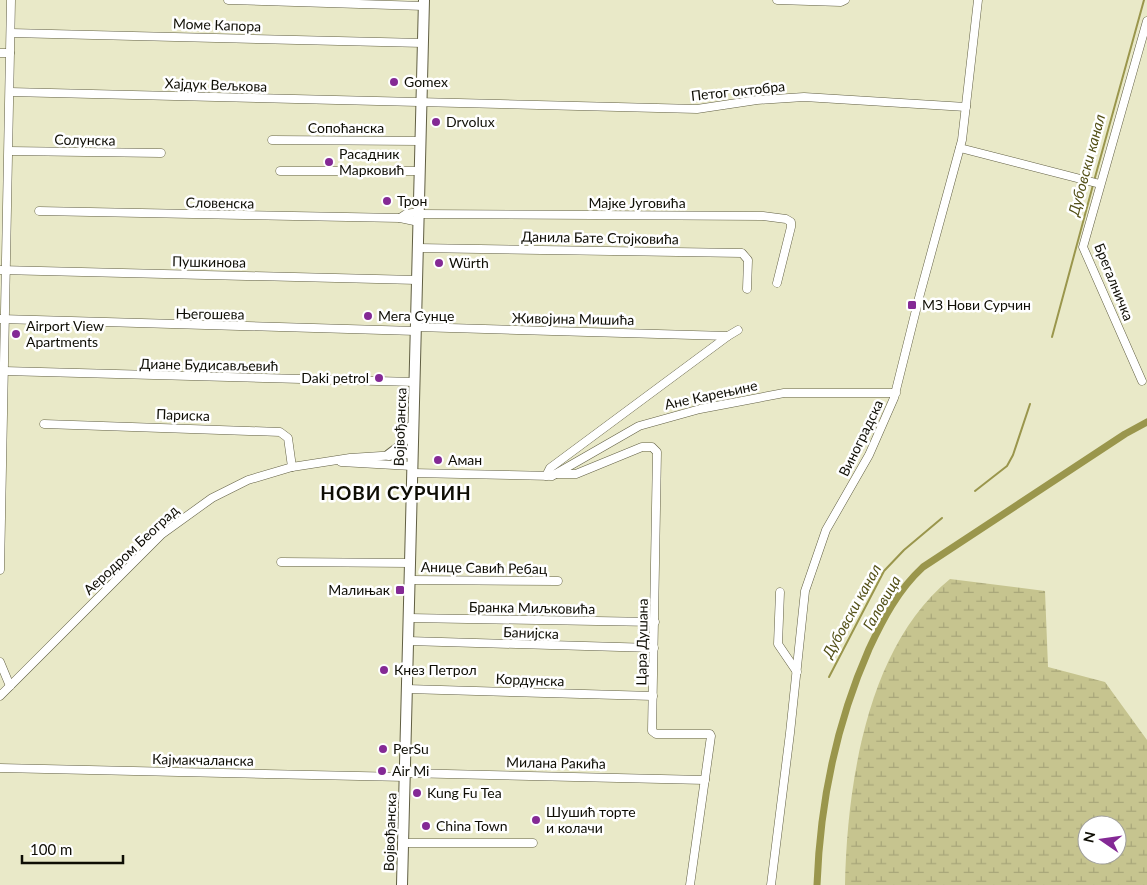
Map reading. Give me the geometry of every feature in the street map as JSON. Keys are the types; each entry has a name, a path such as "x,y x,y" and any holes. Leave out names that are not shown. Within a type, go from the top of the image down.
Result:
{"main road":[{"name":"Војвођанска","path":"402,885 424,3"},
{"path":"389,455 404,443 413,422"}],"street":[{"path":"0,570 3,223 4,186 9,151 11,0"},
{"path":"228,0 424,3"},
{"path":"777,0 845,1"},
{"name":"Виноградска","path":"771,885 797,672 803,599 826,530 876,441 896,393 920,294 960,148 978,0"},
{"name":"Брегалничка","path":"1142,381 1083,247 1098,184 1147,21"},
{"name":"Моме Капора","path":"11,33 423,43"},
{"path":"0,53 10,53"},
{"name":"Хајдук Вељкова","path":"10,92 422,103"},
{"name":"Петог октобра","path":"422,103 697,109 757,100 804,97 966,107"},
{"path":"0,126 9,126"},
{"name":"Сопоћанска","path":"272,140 420,141"},
{"path":"960,148 1098,184"},
{"name":"Солунска","path":"9,151 161,153"},
{"path":"280,171 420,171"},
{"name":"Словенска","path":"39,211 400,218 419,216"},
{"name":"Мајке Југовића","path":"419,216 763,216 786,218 791,222 791,227 777,283"},
{"name":"Данила Бате Стојковића","path":"418,248 742,254 748,260 748,289"},
{"name":"Пушкинова","path":"3,270 417,280"},
{"name":"Његошева","path":"2,319 416,329"},
{"name":"Живојина Мишића","path":"416,329 728,336"},
{"path":"728,336 738,330"},
{"name":"Ане Карењине","path":"546,476 550,468 728,336"},
{"name":"Диане Будисављевић","path":"3,368 414,382"},
{"name":"Ане Карењине","path":"412,469 546,476 556,474 639,426 693,410 784,393 896,393"},
{"name":"Париска","path":"44,424 280,432 288,438 292,467"},
{"name":"Цара Душана","path":"556,474 576,474 642,446 655,448 658,456 653,733 711,736 690,885"},
{"name":"Аеродром Београд","path":"0,696 174,524 212,498 238,484 292,467 412,454"},
{"name":"Аеродром Београд","path":"336,462 412,469"},
{"path":"281,562 410,563"},
{"name":"Анице Савић Ребац","path":"410,580 558,581"},
{"path":"780,592 778,644 797,672"},
{"name":"Бранка Миљковића","path":"409,618 654,622"},
{"name":"Банијска","path":"408,641 654,648"},
{"path":"0,662 10,686"},
{"name":"Кордунска","path":"407,688 653,696"},
{"name":"Кајмакчаланска","path":"0,768 405,775"},
{"name":"Милана Ракића","path":"405,775 706,780"},
{"path":"403,843 533,843"}],"green space":[{"path":"950,579 1045,591 1048,667 1105,682 1147,740 1147,885 845,885 851,804 857,762 867,720 881,679 899,641 922,607"}],"waterway":[{"name":"Дубовски канал","path":"1094,181 1144,0"},
{"name":"Дубовски канал","path":"1052,337 1093,185"},
{"name":"Дубовски канал","path":"975,491 1007,466 1013,455 1030,404"},
{"name":"Галовица","path":"817,885 826,794 847,706 869,649 886,616 906,585 923,567 1125,434 1147,422"},
{"name":"Дубовски канал","path":"829,677 884,571 904,550 942,518"}],"place":[{"name":"Gomex","path":"394,82"},
{"name":"Drvolux","path":"436,122"},
{"name":"Расадник Марковић","path":"329,162"},
{"name":"Трон","path":"387,201"},
{"name":"Würth","path":"439,263"},
{"name":"МЗ Нови Сурчин","path":"912,305"},
{"name":"Мега Сунце","path":"368,316"},
{"name":"Airport View Apartments","path":"16,334"},
{"name":"Daki petrol","path":"379,378"},
{"name":"Аман","path":"438,460"},
{"name":"Малињак","path":"400,590"},
{"name":"Кнез Петрол","path":"384,670"},
{"name":"PerSu","path":"383,749"},
{"name":"Air Mi","path":"382,771"},
{"name":"Kung Fu Tea","path":"417,793"},
{"name":"Шушић торте и колачи","path":"536,820"},
{"name":"China Town","path":"426,826"}],"district":[{"name":"НОВИ СУРЧИН","path":"396,493"}]}
